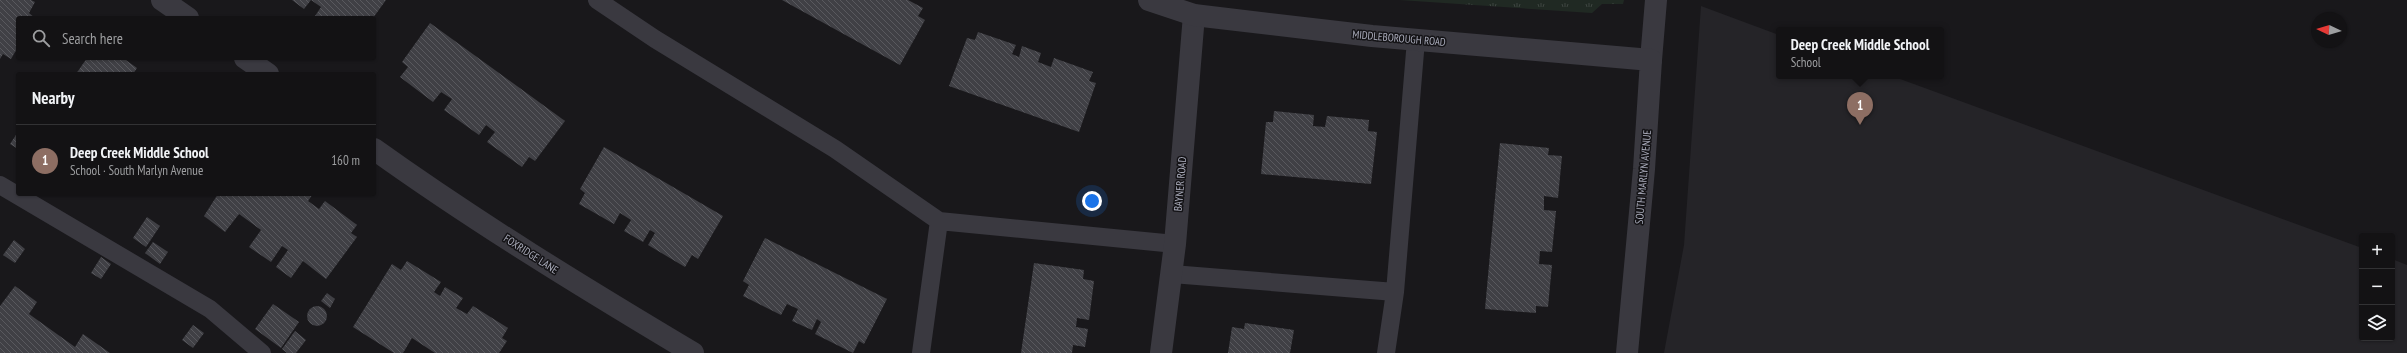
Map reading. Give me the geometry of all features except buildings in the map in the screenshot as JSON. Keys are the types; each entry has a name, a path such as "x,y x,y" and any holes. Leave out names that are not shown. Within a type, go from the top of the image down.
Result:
{"street":[{"path":"162,0 185,16"},
{"name":"MIDDLEBOROUGH ROAD","path":"1149,0 1194,15 1416,40 1651,60"},
{"name":"SOUTH MARLYN AVENUE","path":"1627,353 1644,169 1656,0"},
{"name":"BAYNER ROAD","path":"1161,353 1175,244 1194,15"},
{"path":"248,60 265,72"},
{"name":"FOXRIDGE LANE","path":"376,150 415,178 558,272 692,353"}],"lane":[{"path":"597,0 655,39 835,148 939,221 1175,244"},
{"path":"1386,353 1395,292 1416,40"},
{"path":"0,185 16,194"},
{"path":"19,196 210,309 262,353"},
{"path":"921,353 939,221"},
{"path":"1172,274 1395,292"}],"shaded area":[{"path":"1701,6 1776,34 1776,79 1900,79 2359,247 2359,341 2395,341 2395,260 2407,265 2407,353 1664,353 1684,245"}],"green space":[{"path":"1400,0 1624,0 1623,4 1602,4 1592,13"}],"place":[{"name":"Deep Creek Middle School","path":"1860,125"}]}
